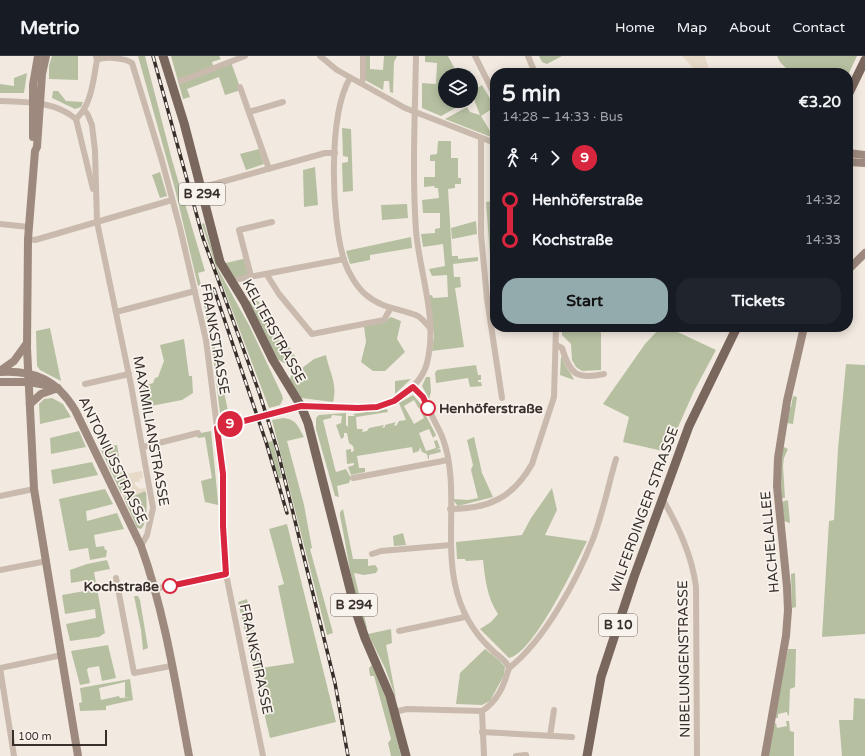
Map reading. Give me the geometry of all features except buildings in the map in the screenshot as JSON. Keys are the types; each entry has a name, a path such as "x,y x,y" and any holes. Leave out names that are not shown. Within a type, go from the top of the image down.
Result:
{"main road":[{"name":"KELTERSTRASSE","path":"163,56 184,123 214,244 222,266 245,303 273,360 301,406 312,437 357,614 365,638 385,682 406,756"},
{"path":"853,85 865,60"},
{"name":"WILFERDINGER STRASSE","path":"587,756 603,672 662,498 697,408 735,332"}],"street":[{"path":"38,56 34,72 37,103 37,147 35,151 28,239 27,342 34,489 78,756"},
{"path":"37,103 46,56"},
{"path":"320,56 336,70 415,112 490,141"},
{"path":"360,83 362,79 363,56"},
{"path":"217,428 301,406 358,408 377,407 394,401 413,387 427,364 431,329 416,232 414,136 416,56"},
{"path":"475,56 490,86"},
{"path":"528,56 534,68"},
{"path":"181,81 241,57"},
{"path":"0,101 37,103 64,110 76,119 85,111 96,58"},
{"name":"FRANKSTRASSE","path":"96,58 127,60 132,63 162,161 195,291 206,340 223,474 223,526 226,574 263,756"},
{"path":"350,78 343,91 338,109 335,130 336,213 344,259 361,290 375,302 390,309 419,317 431,329"},
{"path":"240,86 269,169"},
{"path":"249,112 283,102"},
{"name":"MAXIMILIANSTRASSE","path":"85,111 92,123 97,222 129,374 153,508 147,535 141,546"},
{"name":"MAXIMILIANSTRASSE","path":"76,119 95,201"},
{"path":"481,138 481,235 486,299 490,324"},
{"path":"200,188 325,153 335,153"},
{"path":"853,154 865,155"},
{"path":"853,162 865,163"},
{"path":"28,239 35,240 172,200"},
{"path":"251,276 240,230 272,222"},
{"path":"0,224 29,227"},
{"path":"853,265 865,253"},
{"path":"239,279 344,259"},
{"path":"267,274 279,294 312,334 384,320 390,309"},
{"path":"116,312 195,291"},
{"path":"491,332 502,398"},
{"path":"450,509 477,508 503,498 516,487 527,474 532,464 554,397 556,332"},
{"name":"HACHELALLEE","path":"765,756 786,636 787,615 787,587 777,482 778,458 786,407 803,332"},
{"path":"0,371 14,361 27,342"},
{"path":"556,345 562,348 569,368 574,372 581,376 604,374"},
{"path":"0,371 28,377"},
{"path":"85,384 129,374"},
{"path":"0,382 28,377"},
{"name":"ANTONIUSSTRASSE","path":"28,377 42,378 59,388 67,397 75,410 141,546"},
{"path":"413,387 423,397 443,440 448,460 451,545 455,583 465,617 478,635 491,650 507,663 509,668"},
{"path":"30,404 41,394 59,388"},
{"path":"143,447 198,433"},
{"path":"394,712 407,709 482,711 492,705 500,691 509,668 523,658 534,644 566,595 593,539 616,459"},
{"path":"353,478 448,460"},
{"path":"0,496 34,489"},
{"name":"NIBELUNGENSTRASSE","path":"662,498 676,523 695,574 697,600 697,756"},
{"path":"372,554 381,551 451,545"},
{"path":"141,546 154,589 189,756"},
{"path":"0,570 47,561"},
{"path":"154,589 226,574"},
{"path":"116,578 134,673 171,666"},
{"path":"399,631 465,617"},
{"path":"14,756 0,668 62,655"},
{"path":"550,736 554,710"},
{"path":"482,711 484,756"},
{"path":"482,732 572,737"},
{"path":"516,756 526,755"}],"green space":[{"path":"52,56 78,56 78,80 49,79 49,66"},
{"path":"138,56 145,56 172,160 205,271 198,273 201,285 198,286 175,189"},
{"path":"171,56 219,56 221,59 212,62 214,68 231,62 241,90 225,95 219,77 187,89 190,97 183,99"},
{"path":"366,56 370,56 370,69 383,70 384,56 397,56 394,62 393,93 390,92 389,81 384,81 383,90 365,80"},
{"path":"425,56 448,56 454,68 438,68 438,108 455,108 441,116 422,108 422,83 436,84 437,63 425,62"},
{"path":"539,56 562,56 547,64 542,62"},
{"path":"777,56 857,56 851,68 786,68"},
{"path":"27,73 24,93 0,93 0,84 14,86 14,78"},
{"path":"482,85 490,99 490,110 481,116 490,131 490,137 445,119 465,108 468,108 470,112 480,115 477,108 478,88"},
{"path":"53,91 58,91 66,101 83,102 81,107 75,109 52,98"},
{"path":"342,128 351,129 353,191 343,192 342,163 348,162 348,157 343,156"},
{"path":"438,141 451,141 451,158 458,158 458,178 461,178 461,184 455,184 455,188 448,189 452,256 458,256 458,259 478,257 478,261 453,264 454,277 460,277 461,287 455,288 464,347 432,351 434,336 428,296 432,295 433,298 448,297 447,275 432,276 429,269 445,266 443,244 423,247 421,234 435,233 435,229 440,228 440,213 423,213 422,200 439,198 438,188 435,188 434,186 424,187 424,177 435,177 435,161 430,161 430,155 437,154"},
{"path":"259,149 264,164 246,170 240,154"},
{"path":"315,167 318,205 304,207 303,170"},
{"path":"160,172 167,196 160,198 152,175"},
{"path":"486,202 490,202 490,256"},
{"path":"407,204 408,218 382,220 381,205"},
{"path":"476,221 477,234 452,239 451,228"},
{"path":"204,223 218,269 250,327 282,395 283,399 280,405 269,408 217,270 202,224"},
{"path":"411,237 412,248 370,255 370,260 350,264 346,251"},
{"path":"247,258 251,276 233,281 226,268 226,263"},
{"path":"205,299 229,416 221,416 220,413 211,339 203,300"},
{"path":"252,299 259,302 261,315 272,331 276,330 277,337 282,344 288,345 302,368 314,359 326,355 334,383 333,402 301,398 289,380 293,373 291,367 277,359 247,303"},
{"path":"391,317 401,321 397,339 405,352 385,371 373,371 361,362 366,342 364,326 384,322"},
{"path":"50,328 61,381 40,370 37,366 36,331"},
{"path":"562,332 600,332 601,370 582,371 576,367 572,360 571,344 562,335"},
{"path":"656,332 678,332 716,350 694,391 667,452 623,442 629,417 603,404 645,344"},
{"path":"184,339 189,376 192,376 193,393 182,400 146,407 143,386 153,383 155,378 158,377 164,361 160,345"},
{"path":"561,357 563,358 574,380 560,375"},
{"path":"846,364 865,365 865,634 822,637 829,521 834,520 838,449"},
{"path":"476,365 478,375 481,375 481,380 478,380 478,382 481,382 482,386 470,387 468,378 436,383 435,373 437,370"},
{"path":"426,377 430,377 431,392 429,399 422,386"},
{"path":"411,379 395,394 395,381"},
{"path":"413,395 421,404 419,409 414,400 404,406 414,424 424,418 422,414 424,412 436,435 433,438 429,429 419,433 426,451 436,448 434,441 437,440 440,448 435,450 440,449 441,452 429,455 429,459 427,454 422,452 420,447 419,451 413,453 412,447 357,456 359,468 365,468 365,472 351,475 348,467 354,465 354,463 347,464 346,450 351,449 351,452 354,451 353,446 349,443 347,433 344,433 344,437 341,439 336,425 341,423 342,416 332,415 331,418 323,420 335,469 336,472 346,469 351,478 349,483 337,486 339,497 335,496 316,429 316,418 319,415 346,413 346,425 348,427 348,416 355,416 353,414 387,409 388,412 356,417 357,429 363,429 362,432 367,431 369,428 384,425 382,428 385,427 385,425 396,422 394,425 396,426 399,421 406,420 399,403"},
{"path":"793,396 797,397 793,424 787,423 789,407 791,407"},
{"path":"52,398 63,404 71,417 40,424 39,404 44,399"},
{"path":"283,418 294,422 304,437 287,441 304,505 312,548 310,549 333,633 327,635 272,420"},
{"path":"79,431 86,447 51,454 50,438"},
{"path":"211,431 218,505 205,502 201,481 212,478 205,437 198,438 196,434"},
{"path":"474,437 482,473 493,497 458,506 452,499 468,500 478,498 471,470 473,465 467,440"},
{"path":"273,441 282,478 279,479 267,442"},
{"path":"117,445 122,474 125,474 128,488 121,493 100,448"},
{"path":"784,447 788,449 784,458 783,466 785,498 782,498 780,478 782,448"},
{"path":"92,462 98,475 53,484 51,470"},
{"path":"552,488 557,510 545,535 587,541 564,587 542,625 519,653 509,658 480,629 491,622 498,614 489,595 483,560 466,561 465,559 457,559 456,542 522,535 531,518"},
{"path":"105,489 113,504 86,511 87,521 117,513 124,529 94,535 96,547 104,546 105,550 107,550 106,557 90,560 88,548 69,551 59,499"},
{"path":"144,491 146,492 147,501 145,522 141,529 137,528 124,498 128,495 134,496"},
{"path":"787,500 790,523 784,521 782,502"},
{"path":"343,509 353,559 368,559 368,566 375,565 378,569 376,573 364,575 354,573 367,628 365,629 353,587 340,516 340,512"},
{"path":"287,524 336,722 270,738 238,602 247,599 261,668 294,663 278,586 284,584 269,529"},
{"path":"403,533 406,545 394,546 393,536"},
{"path":"107,560 110,569 94,572 105,633 99,637 70,641 66,624 96,618 95,609 65,614 62,595 90,590 88,580 71,583 70,570 87,564"},
{"path":"795,573 796,607 792,608 791,574"},
{"path":"134,596 138,596 140,600 148,648 143,650 141,630"},
{"path":"391,629 392,643 386,645 396,698 385,668 368,634"},
{"path":"108,645 116,678 102,681 99,666 88,668 87,670 90,683 80,685 71,651"},
{"path":"485,649 505,667 504,675 490,701 482,705 456,704 460,673"},
{"path":"788,649 796,649 795,687 790,689 789,715 788,716 787,712 778,714 778,718 774,718"},
{"path":"372,665 388,703 401,756 391,756 388,743 391,739 374,676 370,676 369,668"},
{"path":"130,679 133,700 106,706 106,710 80,711 79,703 82,702 80,688","holes":["125,682 125,697 131,697 120,698 119,696 101,700 99,688"]},
{"path":"854,698 865,699 865,756 842,756 839,720 853,720"},
{"path":"786,721 789,721 790,731 794,732 794,756 768,756 774,724 776,723 777,728 787,726"}],"shaded area":[{"path":"682,56 705,56 709,68 693,68"},
{"path":"142,471 143,478 139,479 140,482 135,482 135,485 140,489 145,488 146,491 134,495 128,494 124,498 121,493 128,488 125,474"}],"railway":[{"path":"153,56 203,238 259,392 278,452 335,683 348,756"},
{"path":"214,289 266,442 287,513"}],"bus line":[{"name":"9","path":"170,586 226,574 223,526 223,474 217,428 301,406 340,408 377,407 394,401 413,387 423,397 428,408"}],"place":[{"name":"Henhöferstraße","path":"428,408"},
{"name":"Kochstraße","path":"170,586"}]}
